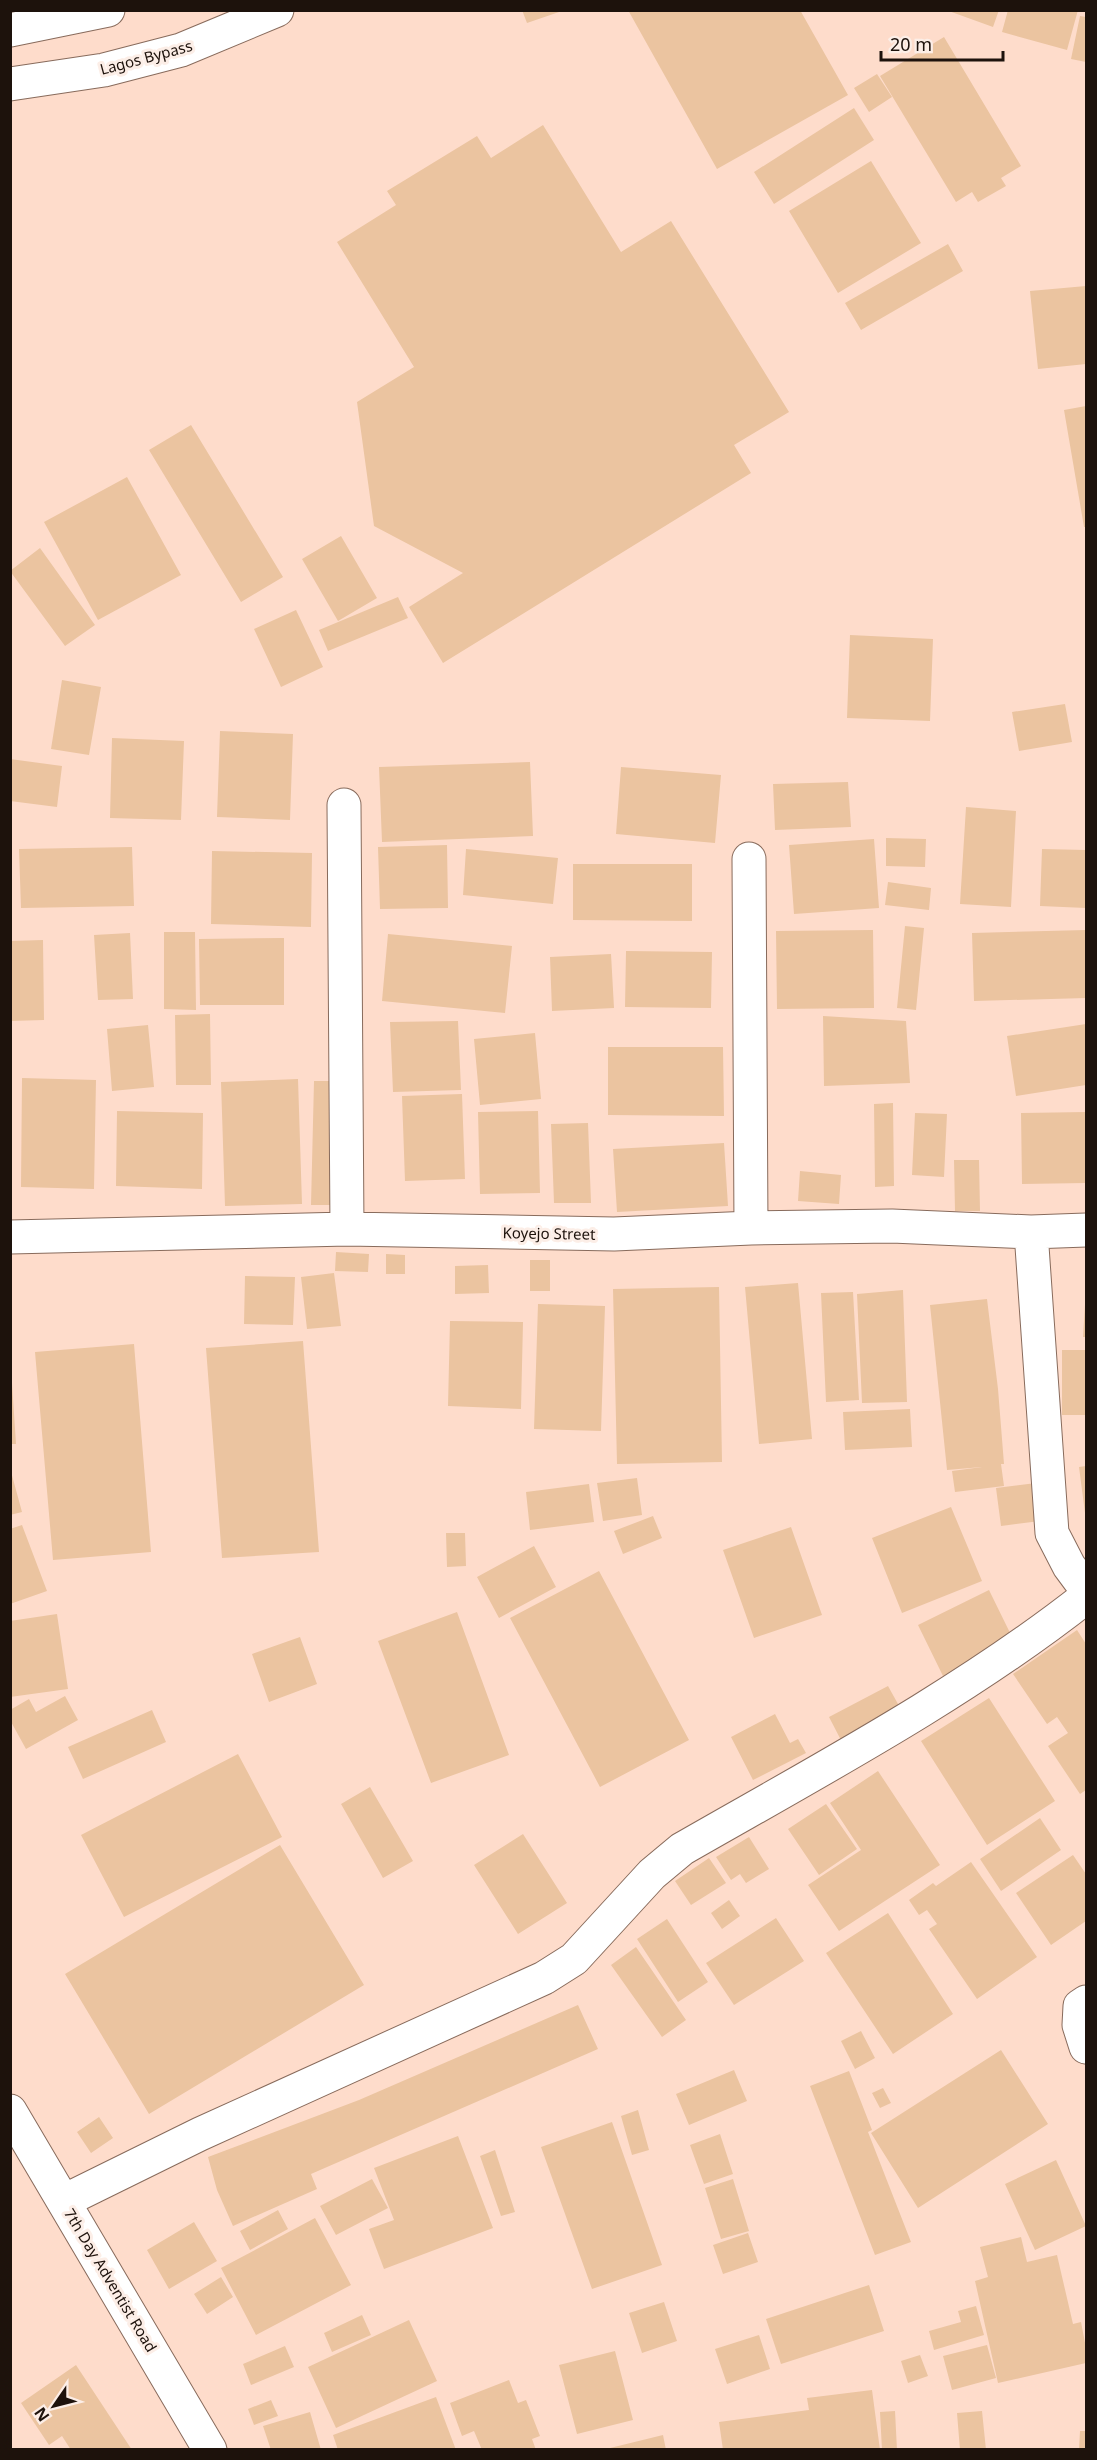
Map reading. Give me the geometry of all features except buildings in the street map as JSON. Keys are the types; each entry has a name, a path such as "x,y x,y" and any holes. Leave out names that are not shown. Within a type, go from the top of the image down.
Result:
{"street":[{"path":"10,30 108,10"},
{"name":"Lagos Bypass","path":"10,84 104,70 181,50 277,10"},
{"path":"344,805 347,1230"},
{"path":"749,860 751,1228"},
{"name":"Koyejo Street","path":"10,1238 347,1230 614,1234 751,1228 892,1226 1032,1232 1086,1230"},
{"path":"1032,1232 1052,1533 1069,1566 1086,1589"},
{"path":"64,2201 200,2134 544,1978 574,1959 652,1874 682,1850 978,1675 1039,1634 1086,1597"},
{"path":"1086,2002 1080,2006 1078,2025 1086,2047"},
{"name":"7th Day Adventist Road","path":"10,2111 210,2450"}]}
